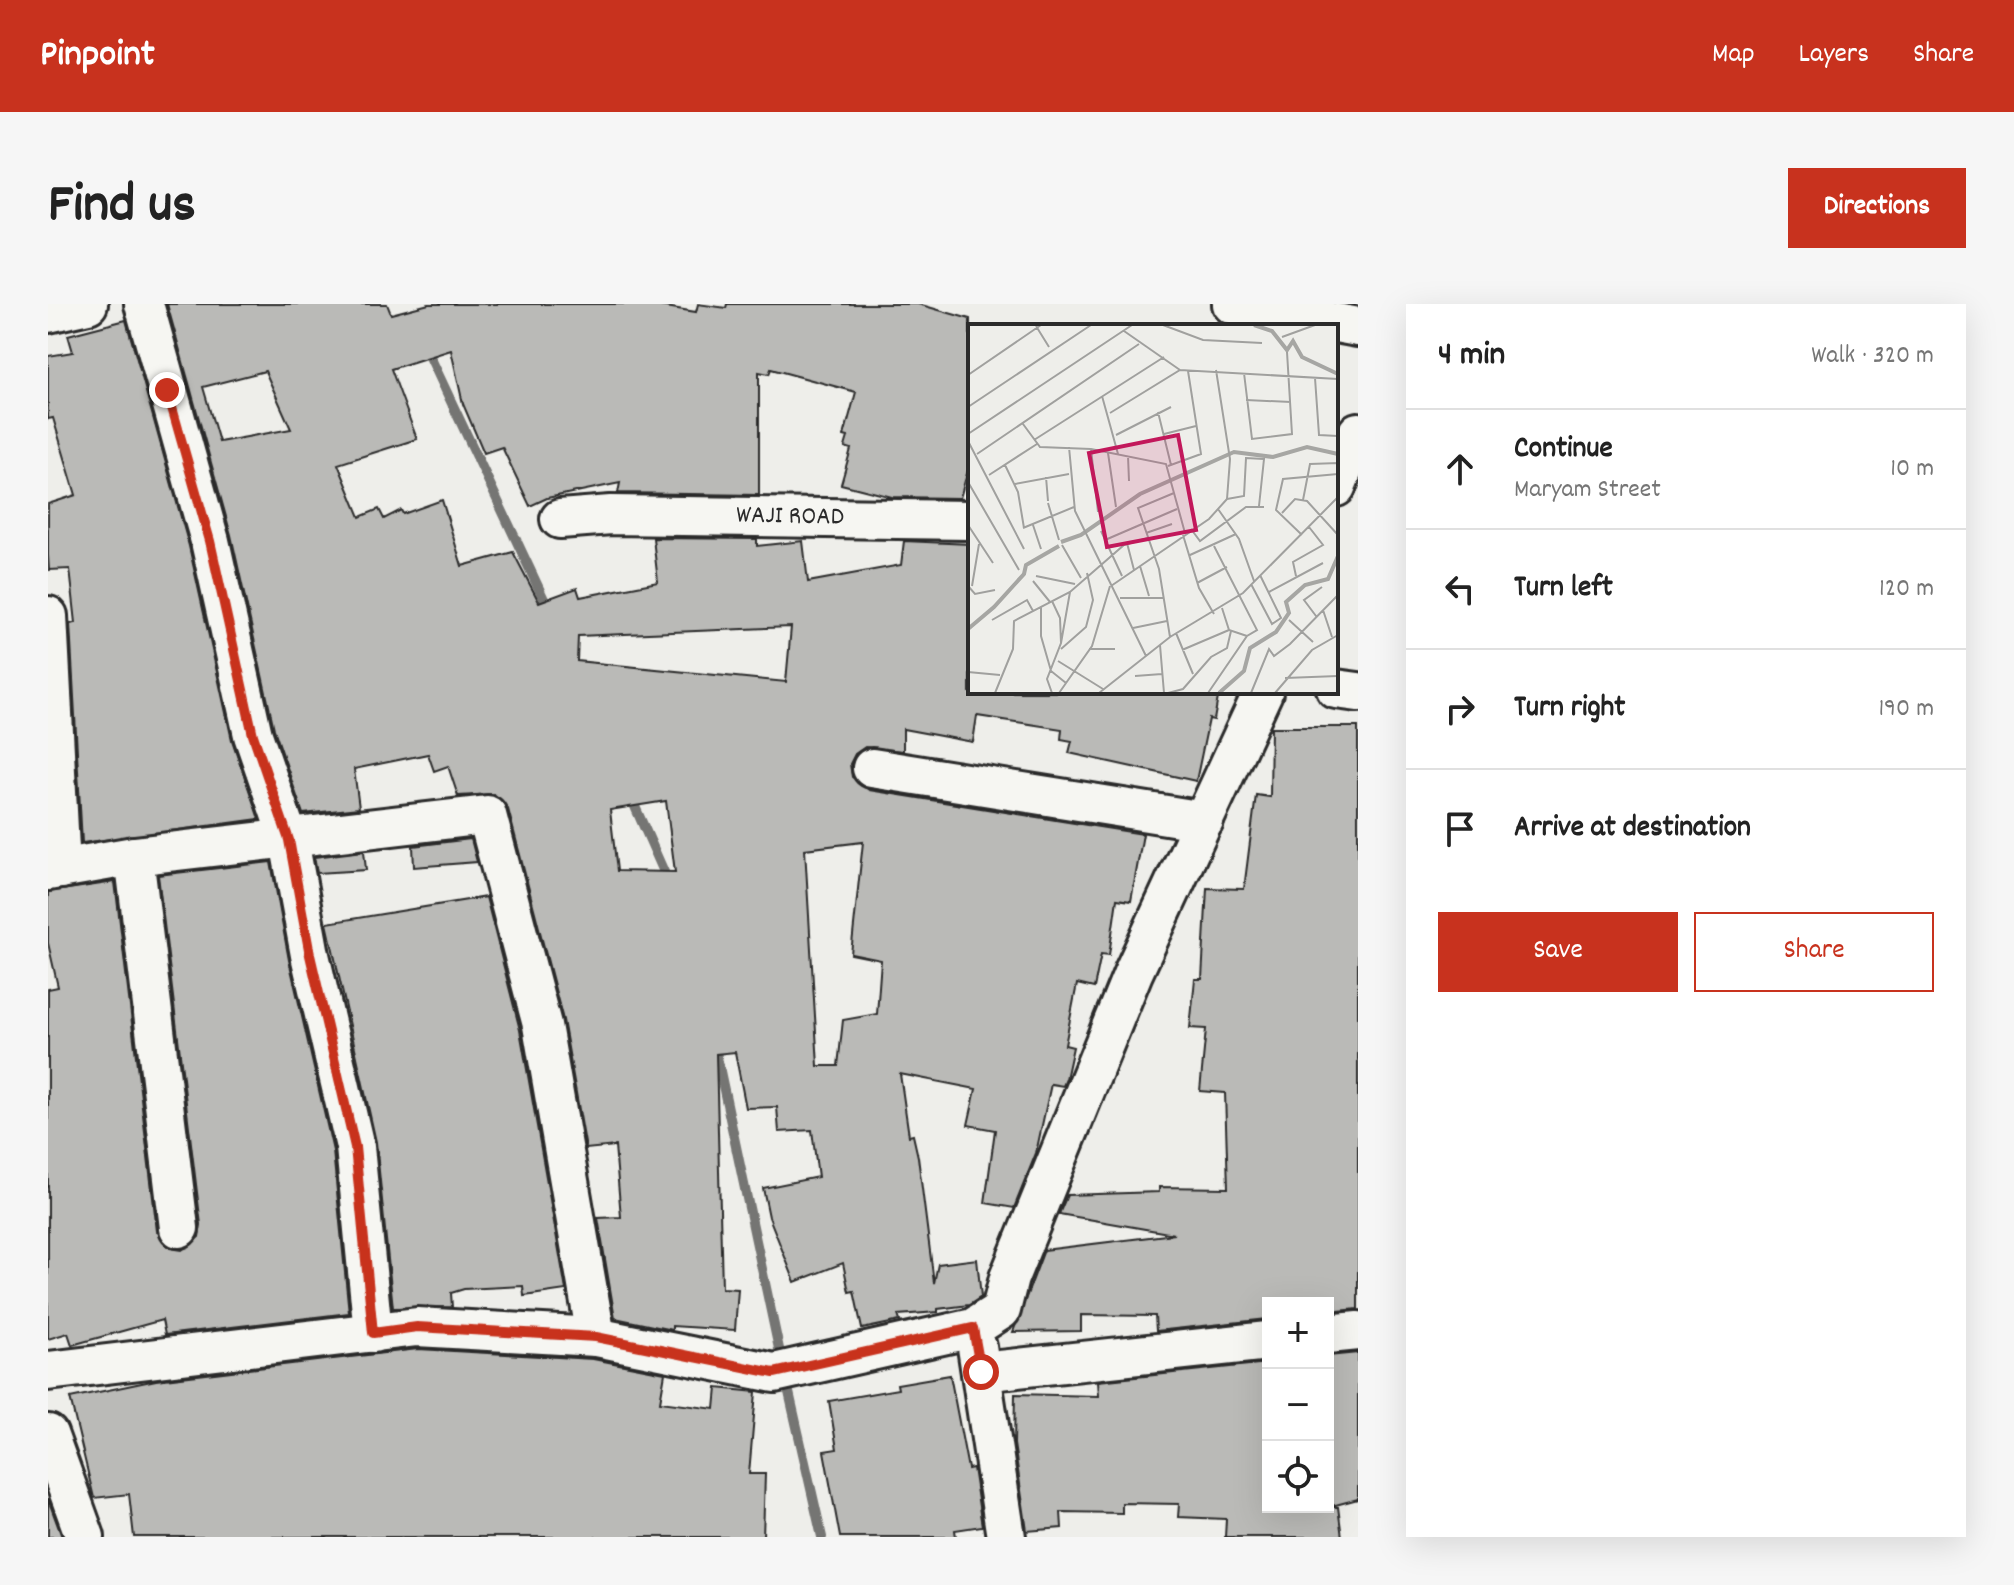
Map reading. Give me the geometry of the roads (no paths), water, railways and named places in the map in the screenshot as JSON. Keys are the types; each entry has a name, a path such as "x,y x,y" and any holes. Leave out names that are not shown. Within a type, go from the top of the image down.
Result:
{"street":[{"path":"48,313 88,304"},
{"path":"144,304 210,541 253,735 289,840 310,955 355,1147 373,1333"},
{"path":"1232,304 1358,327"},
{"path":"1338,482 1358,432"},
{"name":"WAJI ROAD","path":"560,519 611,515 968,520"},
{"path":"48,616 55,870 134,856 487,815 542,1025 596,1337"},
{"path":"1338,689 1358,692"},
{"path":"48,1371 417,1327 596,1337 788,1371 973,1328 1001,1310 1009,1278 1133,973 1262,694"},
{"path":"872,768 1204,821"},
{"path":"134,856 179,1228"},
{"path":"973,1328 1006,1537"},
{"path":"1334,1333 1358,1331"},
{"path":"981,1372 1262,1342"},
{"path":"48,1434 55,1479 85,1537"}],"waterway":[{"path":"425,346 549,610"},
{"path":"629,793 668,881"},
{"path":"714,1043 782,1363"},
{"path":"786,1379 822,1537"}]}
